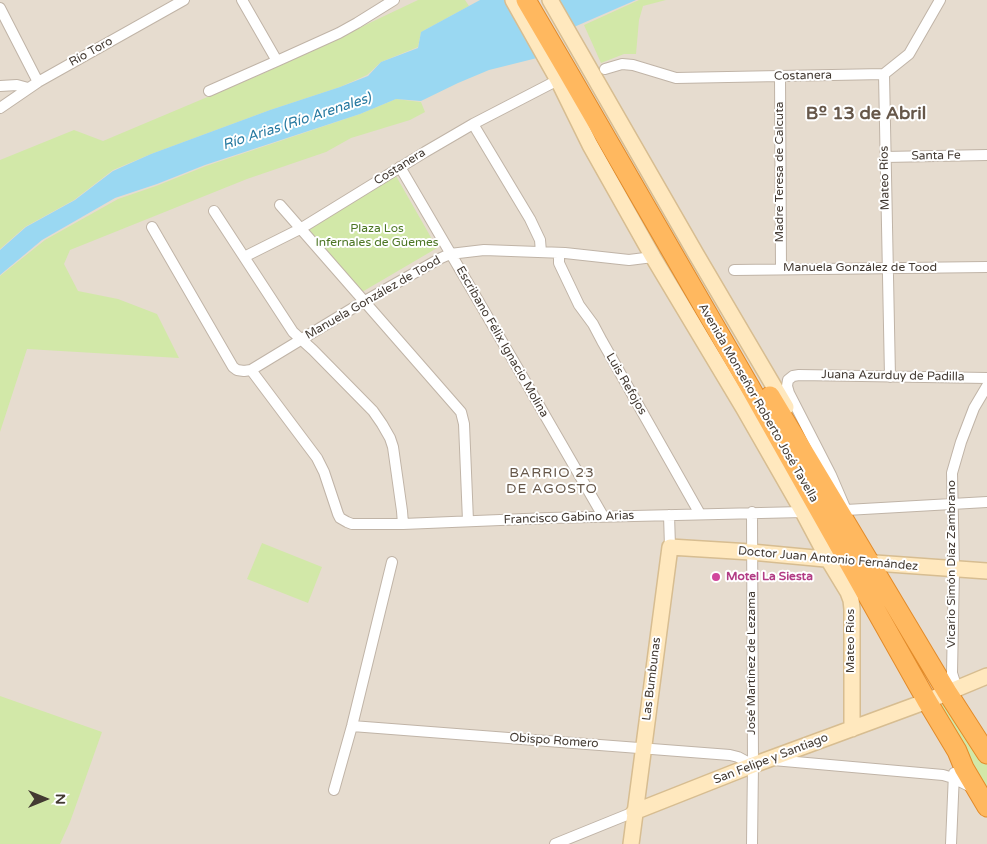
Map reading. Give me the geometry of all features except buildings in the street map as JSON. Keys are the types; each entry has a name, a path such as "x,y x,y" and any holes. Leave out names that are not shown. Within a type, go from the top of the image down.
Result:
{"highway":[{"name":"Avenida Monseñor Roberto José Tavella","path":"526,0 571,67 869,562 952,690 987,754"},
{"name":"Avenida Monseñor Roberto José Tavella","path":"539,0 571,67 982,799"}],"street":[{"name":"Río Toro","path":"0,108 38,82 184,0"},
{"path":"242,0 277,61"},
{"path":"209,91 339,32 394,0"},
{"path":"513,0 571,67 846,510 869,562"},
{"path":"550,0 571,67"},
{"path":"884,74 908,54 940,0"},
{"path":"0,10 38,82"},
{"name":"Costanera","path":"605,69 622,64 633,65 676,78 884,74"},
{"name":"Costanera","path":"244,258 300,229 400,167 571,67"},
{"name":"Mateo Ríos","path":"571,67 590,145 848,592 851,600 852,728"},
{"name":"Mateo Ríos","path":"884,74 890,377"},
{"name":"Madre Teresa de Calcuta","path":"780,76 781,268"},
{"path":"0,86 16,85 28,88"},
{"path":"473,124 530,219 540,240 541,252"},
{"name":"Santa Fe","path":"885,157 987,155"},
{"name":"Escribano Félix Ignacio Molina","path":"400,167 603,516"},
{"path":"280,206 460,412 464,424 468,521"},
{"path":"214,211 293,332 373,412 382,424 393,447 402,511 402,524"},
{"path":"152,227 233,367 237,370 251,370"},
{"name":"Manuela González de Tood","path":"251,370 363,302 450,254 484,250 559,253 629,260 653,257"},
{"name":"Luis Refojos","path":"559,253 559,263 579,305 593,324 700,514"},
{"name":"Manuela González de Tood","path":"734,270 987,267"},
{"name":"Francisco Gabino Arias","path":"251,370 321,464 338,514 344,521 352,524 402,524 669,514 803,512"},
{"name":"Juana Azurduy de Padilla","path":"846,510 831,475 789,393 788,380 793,376 799,375 987,378"},
{"name":"Vicario Simón Díaz Zambrano","path":"952,690 954,504 952,473 974,408 987,386"},
{"path":"846,510 987,502"},
{"name":"José Martínez de Lezama","path":"752,512 752,844"},
{"name":"Las Bumbunas","path":"631,844 670,547 669,514"},
{"name":"Doctor Juan Antonio Fernández","path":"670,547 987,571"},
{"path":"334,790 352,726 392,562"},
{"name":"San Felipe y Santiago","path":"555,844 753,765 987,676"},
{"name":"Obispo Romero","path":"352,726 730,755 753,765"},
{"path":"951,844 953,778 957,752"},
{"path":"767,760 935,773 953,778 982,799"}],"shaded area":[{"path":"0,0 987,0 987,844 0,844"}],"green space":[{"path":"418,0 465,0 469,6 421,32 418,47 381,62 367,75 340,87 270,110 113,170 74,200 25,227 0,249 0,160 74,130 103,141 262,74"},
{"path":"639,0 666,0 643,6 639,20 636,54 624,54 601,63 584,25"},
{"path":"396,99 421,102 425,112 410,120 351,138 326,152 247,179 70,250 64,264 78,291 118,299 157,314 179,358 27,349 0,432 0,276 45,240 118,199 206,166 360,114"},
{"name":"Plaza Los Infernales de Güemes","path":"396,176 437,248 362,292 306,228"},
{"path":"262,543 322,567 308,603 247,579"},
{"path":"0,696 102,732 70,822 60,844 0,844"},
{"path":"939,696 987,763 987,792 936,700"}],"water":[{"name":"Río Arias (Río Arenales)","path":"480,0 505,0 537,58 489,70 421,101 396,99 360,114 205,165 115,198 42,240 0,275 0,250 26,227 75,200 113,171 151,154 368,76 381,62 418,48 421,32"},
{"path":"559,0 636,0 574,27"}],"place":[{"name":"Motel La Siesta","path":"716,577"}],"district":[{"name":"Bº 13 de Abril","path":"866,114"},
{"name":"BARRIO 23 DE AGOSTO","path":"552,482"}]}
